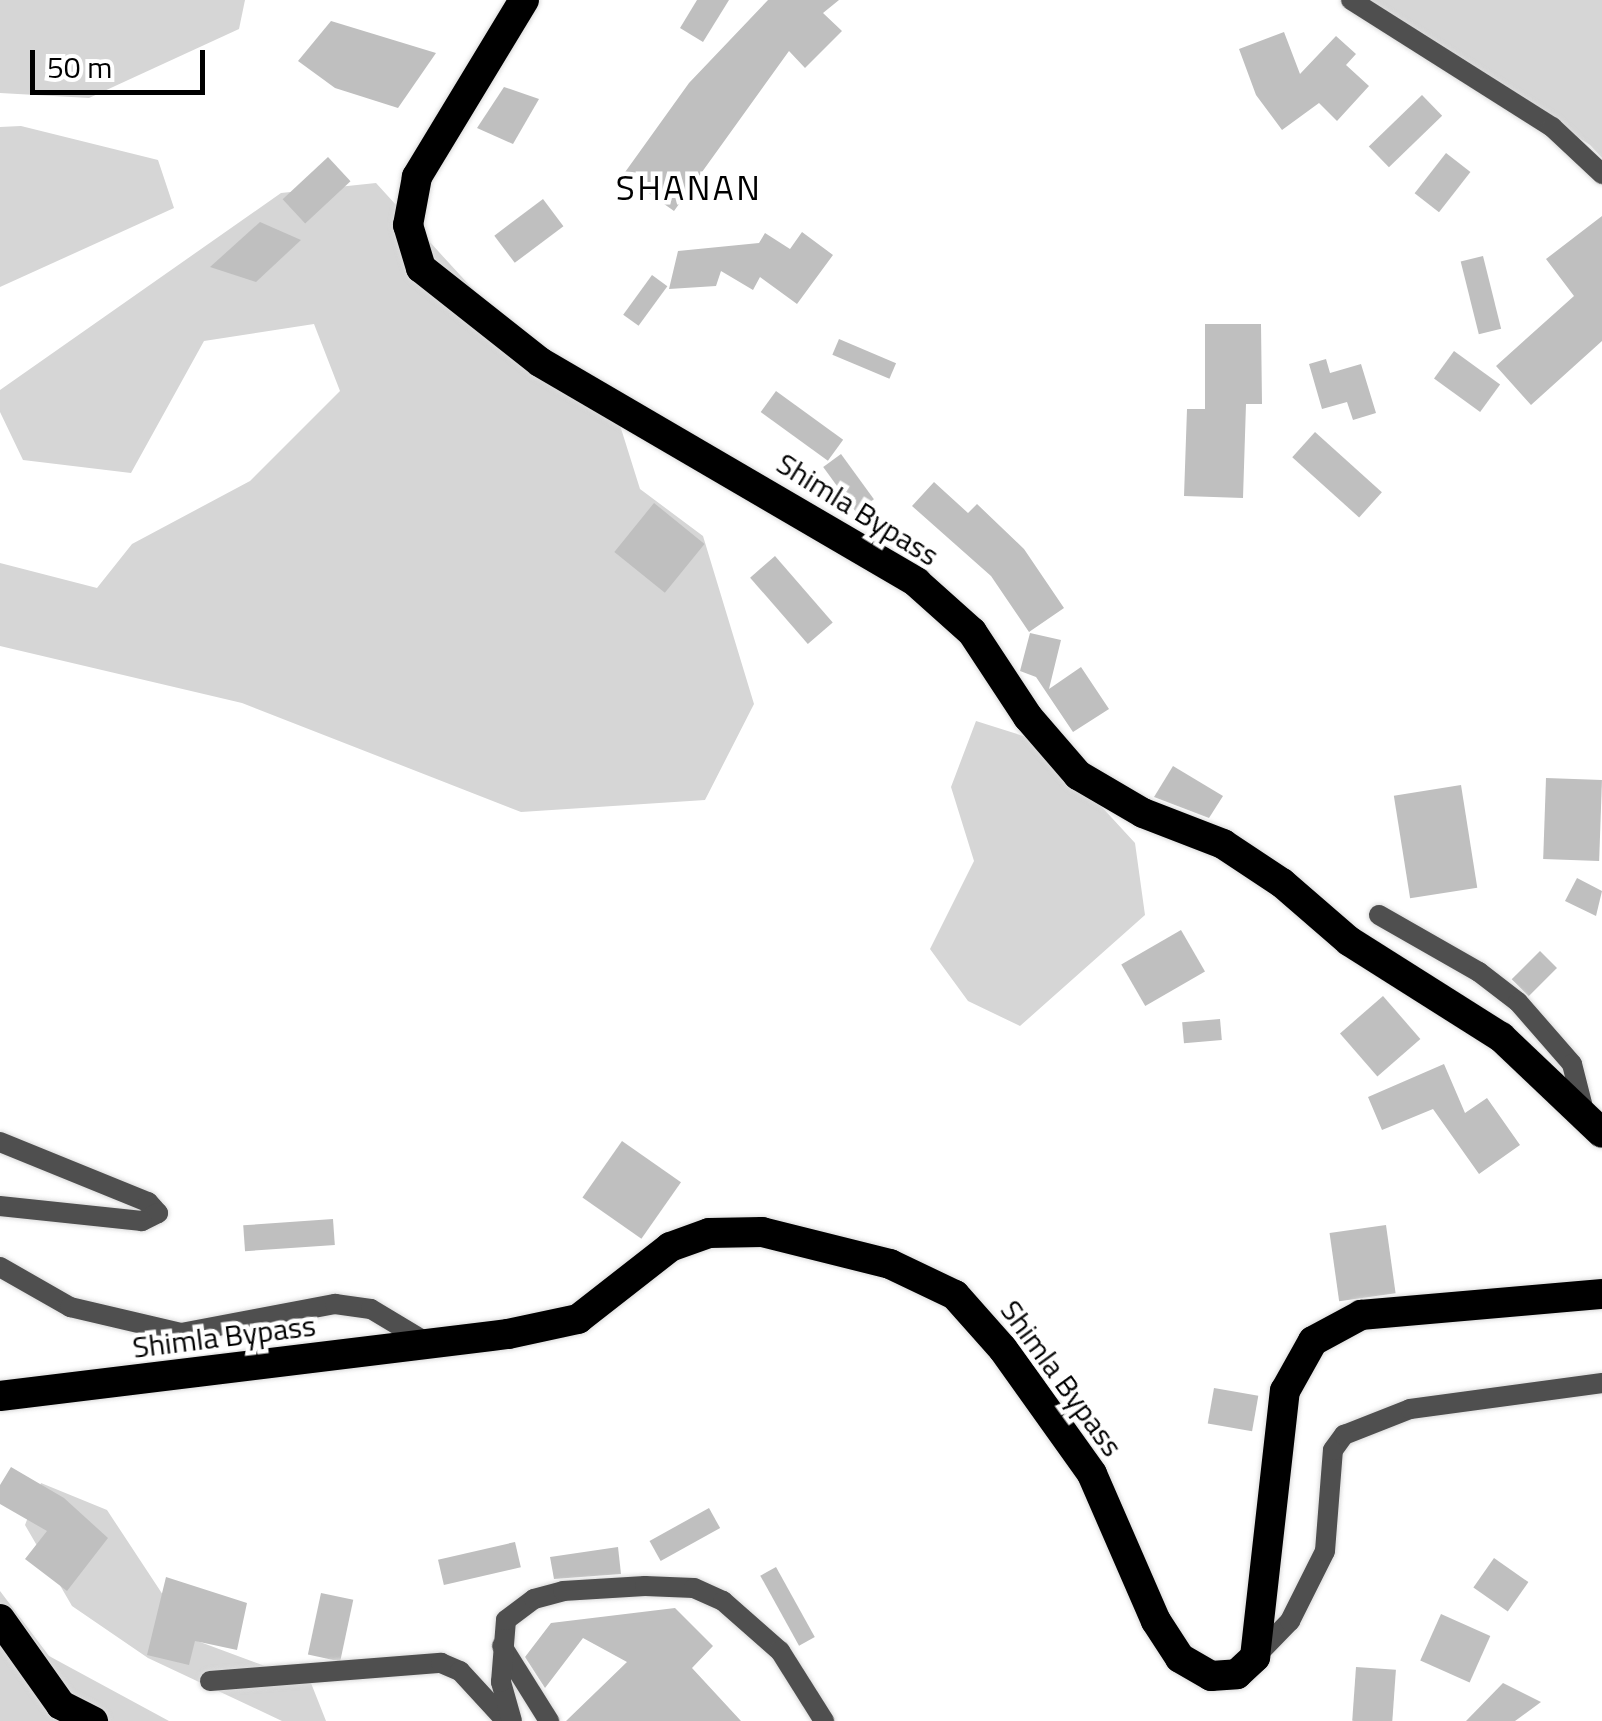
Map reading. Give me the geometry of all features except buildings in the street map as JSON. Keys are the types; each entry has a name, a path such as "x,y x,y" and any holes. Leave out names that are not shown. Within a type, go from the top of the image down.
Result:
{"highway":[{"name":"Shimla Bypass","path":"524,0 417,177 408,224 421,268 540,362 916,582 972,632 1028,716 1078,774 1142,812 1224,844 1282,882 1350,941 1501,1038 1594,1124"},
{"name":"Shimla Bypass","path":"0,1396 430,1345 578,1319 670,1247 710,1234 762,1232 890,1264 955,1295 1055,1418 1092,1474 1156,1621 1180,1658 1211,1676 1237,1674 1255,1657"},
{"path":"1255,1657 1284,1391 1312,1341 1360,1315 1602,1294"},
{"path":"0,1618 61,1705 93,1721"}],"street":[{"path":"1351,0 1552,127 1602,174"},
{"path":"1379,915 1480,972 1518,1002 1572,1064 1594,1124"},
{"path":"0,1142 148,1202 158,1212 142,1221 0,1206"},
{"path":"0,1268 70,1307 182,1332 335,1304 371,1309 430,1345"},
{"path":"1255,1657 1308,1592 1325,1551 1333,1450 1344,1435 1410,1410 1602,1384"},
{"path":"509,1721 500,1643 506,1620 534,1599 596,1589 694,1588 724,1601 780,1651 824,1721"},
{"path":"500,1643 549,1721"},
{"path":"210,1681 442,1663 460,1671 509,1721"}],"shaded area":[{"path":"0,0 245,0 239,29 89,98 0,93"},
{"path":"1366,0 1602,0 1602,158 1590,145"},
{"path":"21,126 158,160 174,208 0,287 0,127"},
{"path":"376,183 522,343 619,422 640,489 703,536 754,704 705,800 521,812 242,703 0,646 0,563 97,588 132,544 250,481 340,391 314,324 204,341 131,473 23,460 0,412 0,390 281,193"},
{"path":"976,721 1042,742 1135,843 1145,915 1020,1026 968,1001 930,949 974,861 951,787"},
{"path":"41,1483 107,1510 192,1639 311,1683 326,1721 282,1721 148,1658 72,1606 25,1525"},
{"path":"0,1591 49,1656 169,1721 0,1721"}],"district":[{"name":"SHANAN","path":"689,187"}]}
